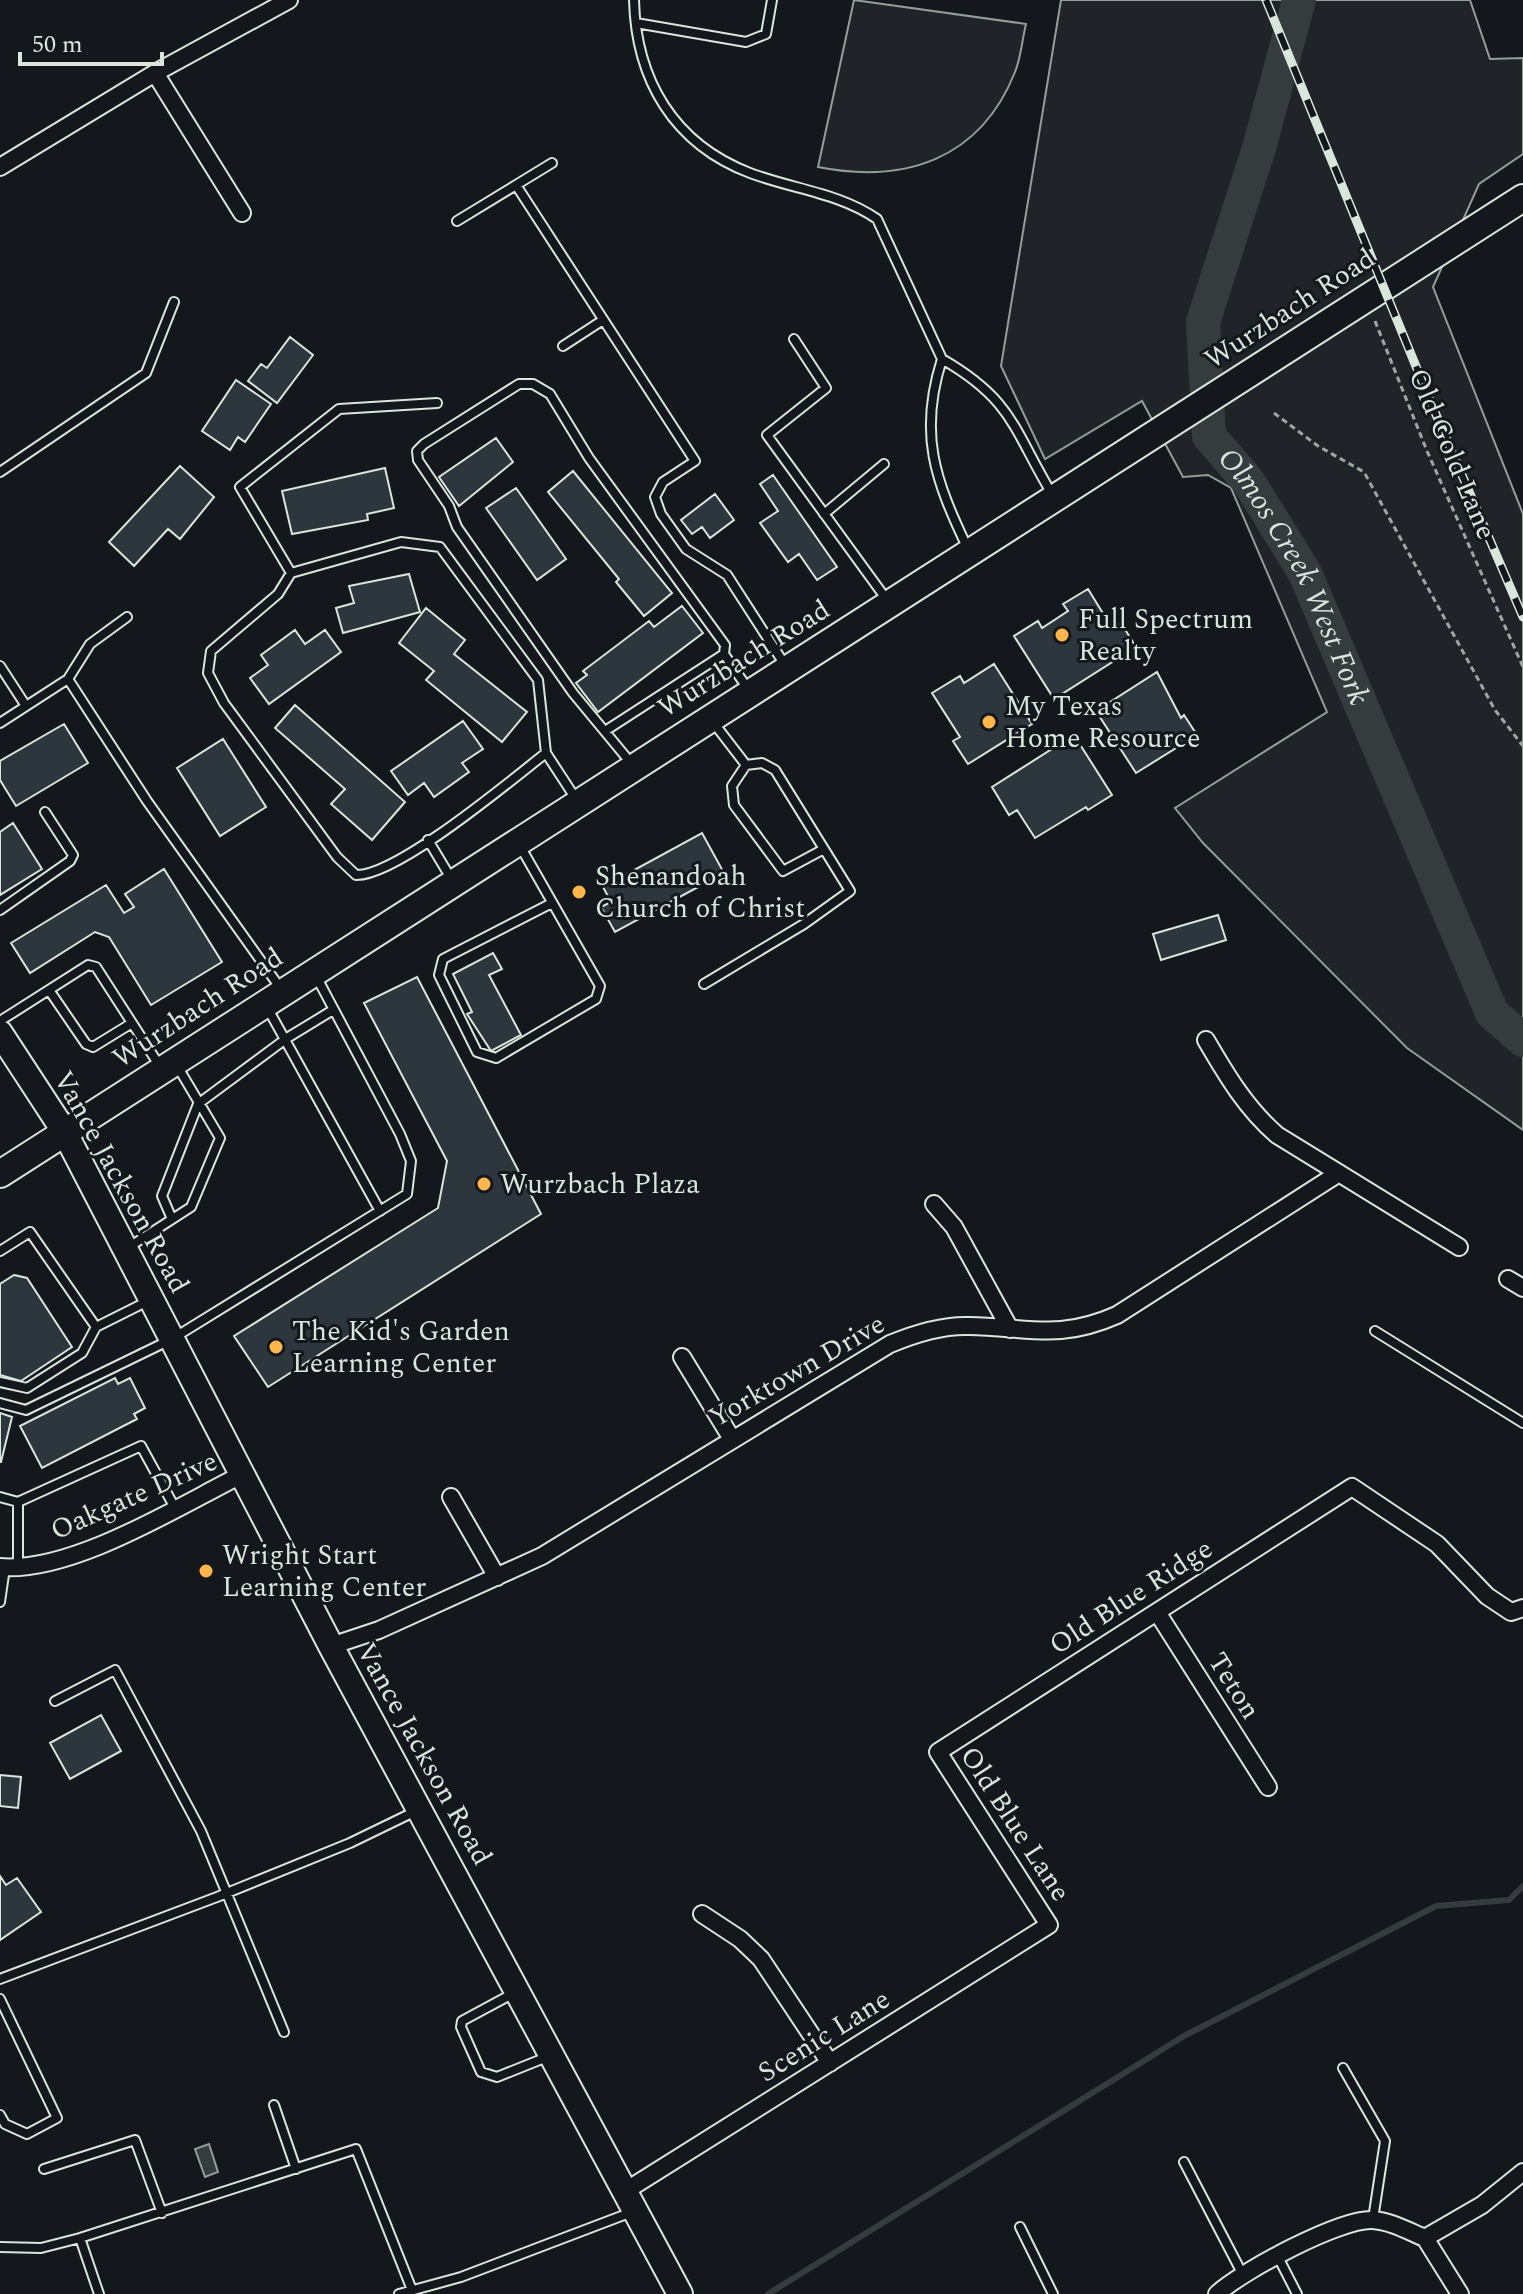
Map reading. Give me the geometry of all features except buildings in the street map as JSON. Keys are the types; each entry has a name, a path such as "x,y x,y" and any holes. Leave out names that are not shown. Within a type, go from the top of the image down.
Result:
{"main road":[{"name":"Wurzbach Road","path":"0,1174 1523,198"},
{"name":"Vance Jackson Road","path":"0,1033 64,1131 331,1646 680,2294"}],"street":[{"path":"0,167 155,73 289,0"},
{"path":"155,73 242,213"},
{"path":"1206,1040 1254,1115 1277,1135 1459,1247"},
{"name":"Yorktown Drive","path":"331,1646 379,1630 574,1539 853,1363 902,1339 966,1325 1062,1332 1090,1327 1117,1315 1339,1173"},
{"path":"934,1204 954,1227 1010,1329"},
{"path":"682,1357 732,1439"},
{"name":"Oakgate Drive","path":"8,1567 45,1563 88,1550 241,1475"},
{"name":"Old Blue Ridge","path":"938,1752 1352,1487 1437,1544 1487,1596 1517,1610"},
{"path":"451,1497 497,1577"},
{"name":"Teton","path":"1157,1612 1268,1787"},
{"name":"Old Blue Lane","path":"938,1752 1049,1925"},
{"path":"702,1914 740,1939 761,1959 830,2063"},
{"name":"Scenic Lane","path":"632,2200 830,2063 1049,1925"},
{"path":"1425,2238 1482,2205 1523,2172"},
{"path":"1217,2294 1243,2275 1341,2226 1373,2220 1391,2223 1425,2238 1460,2294"}],"lane":[{"path":"634,0 636,23 652,84 678,127 700,148 749,172 857,205 877,219 942,359 974,377 1015,421 1066,491"},
{"path":"636,23 746,42 766,34 772,0"},
{"path":"457,221 552,163"},
{"path":"516,185 695,461 663,482 655,497 661,514 686,549 727,575 788,669"},
{"path":"0,472 146,373 174,302"},
{"path":"563,346 603,320"},
{"path":"794,339 826,388 767,435 890,604"},
{"path":"942,359 930,395 933,460 942,490 970,552"},
{"path":"635,767 573,693 457,527 449,506 418,460 417,451 424,444 519,384 541,386 550,394 589,458 725,645 724,654 750,693"},
{"path":"291,573 240,487 339,409 437,403"},
{"path":"824,514 884,464"},
{"path":"546,753 428,840 369,875 356,875 337,857 224,703 208,673 211,651 278,594 291,573 401,542 440,547 538,680 546,753 578,803"},
{"path":"0,723 68,679 90,644 127,617"},
{"path":"605,731 724,654"},
{"path":"0,666 26,706"},
{"path":"68,679 273,997 287,1038 380,1211"},
{"path":"710,718 746,765"},
{"path":"704,984 804,924 850,891 824,849 775,770 762,763 746,765 732,786 734,805 783,871 824,849"},
{"path":"0,910 70,861 73,855 45,812"},
{"path":"428,840 453,882"},
{"path":"517,842 600,986 596,999 496,1058 477,1052 439,975 443,959 552,903"},
{"path":"0,1021 88,965 96,967 132,1023 198,1104 220,1138 191,1207 125,1249"},
{"path":"0,1403 26,1410 172,1339 407,1194 411,1161 313,972"},
{"path":"49,990 86,1044 93,1047 132,1023"},
{"path":"172,1219 162,1196 198,1104 287,1038 333,1010"},
{"path":"0,1251 30,1232 96,1327"},
{"path":"0,1382 27,1388 82,1353 96,1327 151,1299"},
{"path":"1375,1331 1523,1423"},
{"path":"0,1497 18,1502 141,1446 175,1508"},
{"path":"0,1602 18,1502"},
{"path":"55,1701 115,1670 201,1831 284,2032"},
{"path":"0,1979 227,1893 350,1843 419,1809"},
{"path":"519,1991 462,2021 461,2027 481,2072 497,2077 553,2055"},
{"path":"0,1999 57,2118 27,2134 5,2124 0,2115"},
{"path":"1343,2068 1385,2141 1373,2220"},
{"path":"274,2105 296,2169"},
{"path":"44,2169 135,2140 162,2213"},
{"path":"0,2247 41,2248 80,2238 356,2149 412,2290"},
{"path":"1184,2162 1243,2275"},
{"path":"399,2294 461,2277 632,2200"},
{"path":"1020,2227 1053,2294"},
{"path":"80,2238 99,2294"},
{"path":"1278,2257 1297,2294"}],"path":[{"name":"Old Gold Lane","path":"1366,300 1427,451 1523,667"},
{"path":"1274,413 1318,446 1364,472 1495,710 1523,746"}],"shaded area":[{"path":"854,0 1026,24 1017,67 1000,102 982,126 960,145 936,159 909,168 880,172 818,167"},
{"path":"1061,0 1470,0 1490,59 1523,58 1523,154 1479,184 1433,287 1523,514 1523,1130 1407,1048 1203,843 1175,808 1327,712 1231,488 1208,475 1183,477 1142,401 1045,459 1001,366"},
{"path":"209,2144 218,2172 205,2177 195,2149"}],"waterway":[{"name":"Olmos Creek West Fork","path":"1299,0 1259,148 1203,322 1209,436 1248,481 1305,573 1492,1013 1523,1040"},
{"path":"768,2294 1184,2036 1436,1906 1509,1900 1523,1886"}],"railway":[{"path":"1266,0 1431,403 1523,617"}],"place":[{"name":"Full Spectrum Realty","path":"1062,635"},
{"name":"My Texas Home Resource","path":"989,722"},
{"name":"Shenandoah Church of Christ","path":"579,892"},
{"name":"Wurzbach Plaza","path":"484,1184"},
{"name":"The Kid's Garden Learning Center","path":"276,1347"},
{"name":"Wright Start Learning Center","path":"206,1571"}]}
